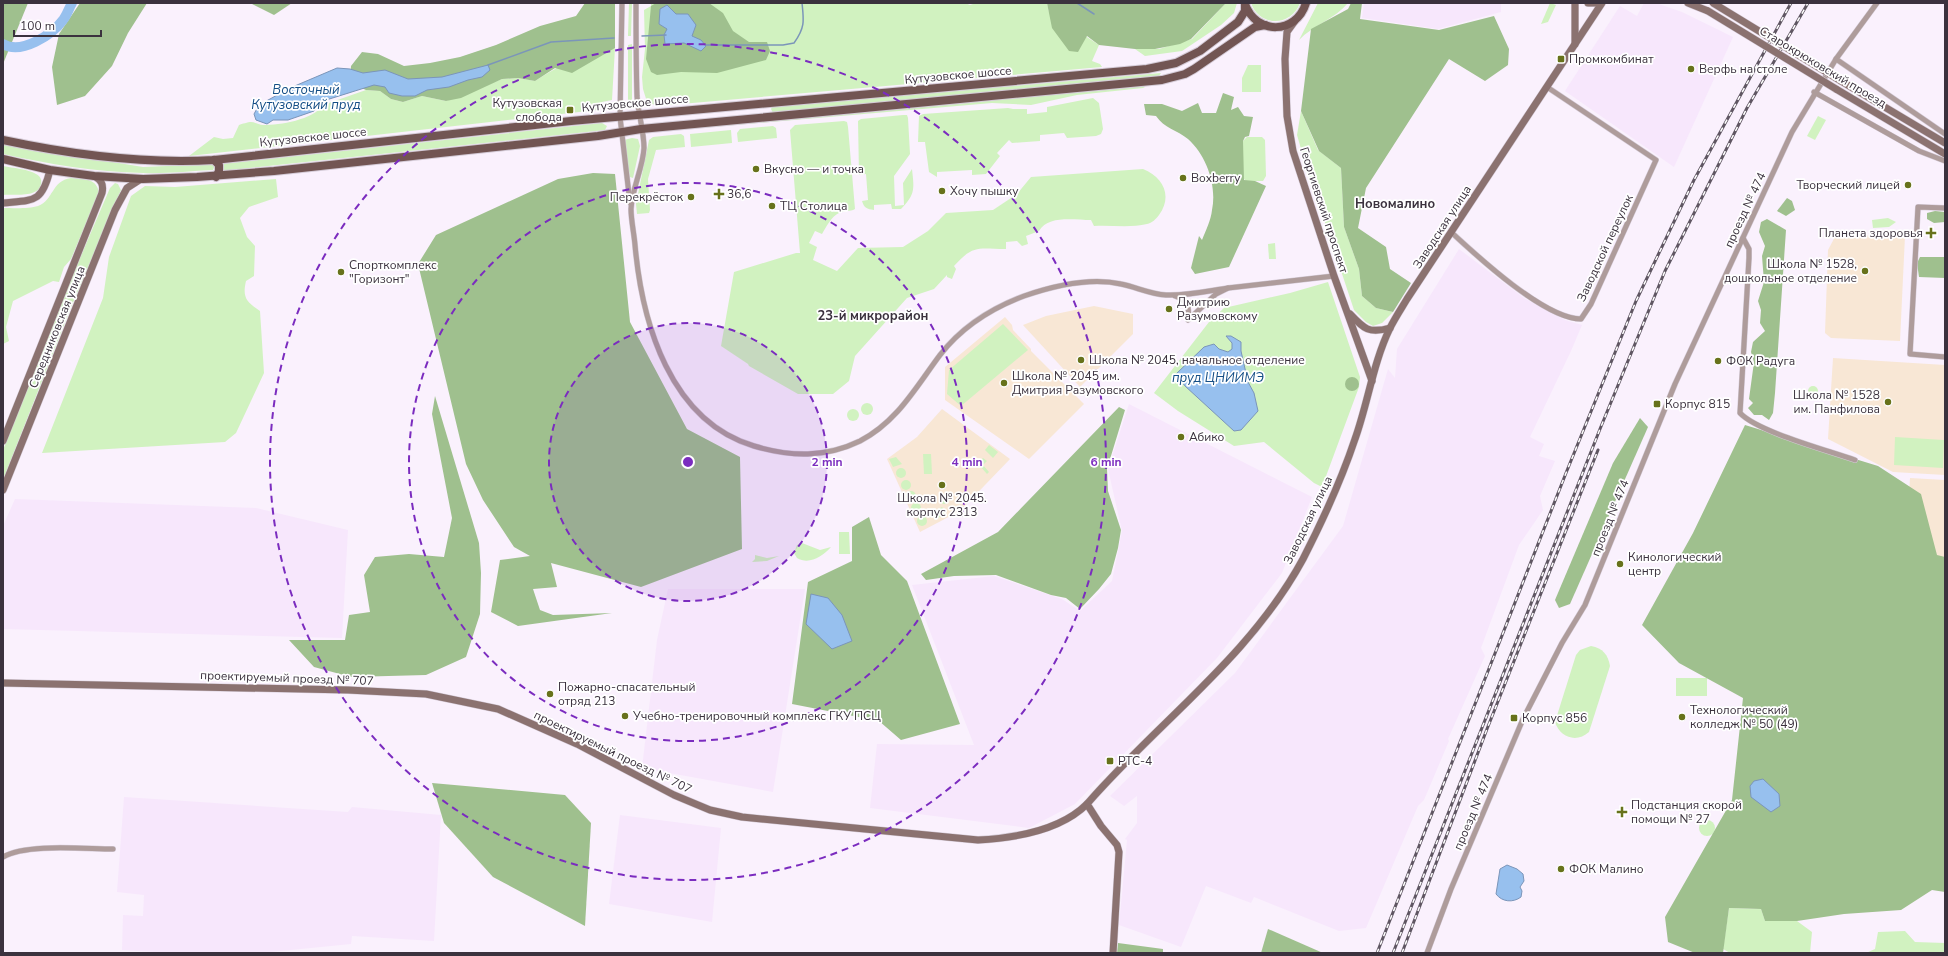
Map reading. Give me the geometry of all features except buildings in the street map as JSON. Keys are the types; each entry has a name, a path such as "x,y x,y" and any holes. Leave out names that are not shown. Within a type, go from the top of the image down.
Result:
{"main road":[{"name":"Кутузовское шоссе","path":"3,140 92,156 130,160 184,162 639,115 1162,68 1188,58 1230,29 1242,16 1245,3"},
{"path":"1245,3 1255,19 1265,25 1277,27 1295,21 1306,3"},
{"name":"Кутузовское шоссе","path":"3,159 50,170 94,176 141,179 216,177 641,129 1162,80 1185,74 1255,27 1265,25"},
{"path":"214,160 219,165 219,170 216,177"}],"street":[{"path":"622,3 621,132 638,274 647,314 657,344 679,388 693,408 720,431 749,445 783,454 800,454 834,451 861,440 880,428 898,412 942,353 964,331 988,313 1024,296 1085,282 1117,283 1150,293 1174,295 1334,276"},
{"path":"631,208 644,148 639,115 636,3"},
{"path":"1574,3 1575,46"},
{"path":"1588,3 1598,3"},
{"name":"Заводская улица","path":"1087,804 1118,768 1164,726 1223,667 1264,619 1302,561 1334,498 1356,438 1372,380 1390,328 1451,232 1602,3"},
{"name":"Старокрюковский проезд","path":"1688,3 1708,11 1945,154"},
{"name":"Старокрюковский проезд","path":"1713,3 1945,143"},
{"name":"проезд № 474","path":"1427,953 1451,889 1523,720 1562,643 1584,605 1675,384 1792,132 1814,92 1877,3"},
{"path":"1286,41 1287,32 1295,21"},
{"path":"1277,27 1284,33 1286,41"},
{"name":"Георгиевский проспект","path":"1286,41 1286,87 1290,134 1295,158 1334,276 1372,380"},
{"path":"1836,59 1945,134"},
{"name":"Заводской переулок","path":"1451,232 1506,279 1539,303 1558,314 1573,319 1581,319 1591,304 1656,160 1547,87"},
{"path":"1814,92 1919,151 1945,161"},
{"path":"3,203 32,201 43,192 50,170"},
{"name":"Середниковская улица","path":"3,441 102,193 102,184 99,179 94,176"},
{"name":"Середниковская улица","path":"3,490 115,210 127,188 141,179"},
{"path":"1945,208 1918,207 1910,354 1945,357"},
{"path":"1743,238 1749,249 1749,258 1740,412 1748,421 1854,460"},
{"path":"1174,295 1186,302 1189,313 1188,320 1216,294 1228,288"},
{"path":"1348,313 1363,328 1372,332 1390,328"},
{"name":"проектируемый проезд № 707","path":"3,683 348,690 426,694 498,709 577,744 674,795 710,810 742,817 978,840 1004,839 1044,829 1079,811 1087,804"},
{"path":"1087,804 1101,826 1117,846 1119,852 1113,953"},
{"path":"3,857 18,851 49,848 113,849"}],"shaded area":[{"path":"1364,3 1501,3 1501,12 1438,29 1362,18"},
{"path":"1644,3 1656,3 1682,12 1733,37 1674,167 1565,91 1620,6 1637,16"},
{"name":"Школа № 1528, дошкольное отделение","path":"1836,235 1905,236 1900,341 1831,338 1825,333 1828,250"},
{"path":"1459,249 1524,298 1565,320 1582,325 1530,437 1544,444 1539,456 1555,461 1540,496 1543,510 1519,545 1481,648 1485,656 1448,739 1449,741 1424,800 1418,806 1366,928 1339,931 1254,897 1251,903 1206,886 1181,947 1119,925 1127,840 1125,839 1137,823 1137,796 1124,806 1110,796 1235,673 1343,526 1388,369 1395,378 1397,349"},
{"name":"Школа № 2045, начальное отделение","path":"1094,306 1133,314 1133,334 1080,387 1023,325 1046,316"},
{"name":"Школа № 2045 им. Дмитрия Разумовского","path":"1005,317 1012,325 1013,330 1031,349 1031,351 1084,404 1029,459 945,400 945,367"},
{"name":"Школа № 1528 им. Панфилова","path":"1833,358 1945,365 1945,475 1893,472 1828,439"},
{"path":"1129,404 1312,497 1282,573 1217,658 1075,804 1029,828 870,808 877,744 974,745 912,585 994,576 1062,599 1080,611 1112,581 1122,531 1108,469"},
{"name":"Школа № 2045. корпус 2313","path":"942,409 1010,459 960,511 920,532 887,459 917,437"},
{"path":"1910,478 1945,480 1945,579 1907,525"},
{"path":"15,499 256,508 348,530 342,638 3,629 3,526"},
{"path":"668,589 805,589 773,792 642,768 657,640"},
{"path":"124,797 348,812 352,807 441,815 434,941 352,936 351,944 261,953 171,953 122,950 123,915 143,916 144,895 117,892"},
{"path":"620,815 721,828 712,922 609,904"}],"green space":[{"path":"3,3 28,3 3,64"},
{"path":"80,3 147,3 128,33 112,66 85,96 57,105 52,67 59,34"},
{"path":"250,3 292,3 274,15"},
{"path":"585,3 615,3 615,48 572,73 555,68 535,81 518,78 502,79 461,98 446,101 422,96 403,102 391,99 380,91 366,90 350,83 351,66 362,52 378,54 404,66 460,57 496,45 540,26 576,16"},
{"path":"629,3 632,3 631,36 628,36"},
{"path":"651,3 965,3 970,5 976,3 1047,3 1049,12 1099,45 1092,61 1100,64 1102,67 658,106 647,102 643,89 642,77 645,49 644,10 651,6"},
{"path":"656,3 709,3 723,13 733,31 749,42 767,42 770,51 766,60 717,73 681,72 657,75 651,72 646,59 651,6"},
{"path":"1047,3 1226,3 1191,39 1180,44 1155,49 1135,49 1099,45 1087,36 1078,52 1069,51 1052,28"},
{"path":"1226,3 1237,3 1234,13 1221,25 1182,51 1145,56 1135,49 1159,49 1192,39"},
{"path":"1251,3 1300,3 1296,11 1290,16 1283,20 1275,21 1268,20 1261,16 1255,11"},
{"path":"1318,3 1348,3 1343,9 1311,30 1299,40"},
{"path":"1351,3 1362,3 1360,19 1439,30 1494,16 1509,49 1508,65 1485,81 1449,59 1366,188 1358,228 1386,247 1390,269 1411,283 1393,312 1376,308 1362,296 1359,269 1344,227 1341,168 1319,151 1301,111 1311,29 1348,9"},
{"path":"1550,3 1556,5 1548,22 1541,24"},
{"path":"632,44 632,99 630,104 628,99 628,45"},
{"path":"615,48 612,100 602,102 597,110 189,156 214,137 223,139 233,138 239,125 254,122 262,125 270,125 296,121 312,114 323,105 366,90 380,91 391,99 403,102 422,96 446,101 502,79 518,78 535,81 574,60"},
{"path":"1248,65 1261,65 1261,92 1242,92 1242,78"},
{"path":"1161,73 1159,76 773,113 771,109 772,107"},
{"path":"1143,85 1145,87 1143,88 1077,95 1031,105 992,103 653,132"},
{"path":"1223,93 1234,97 1231,110 1238,107 1244,116 1253,117 1249,136 1245,137 1243,141 1244,180 1255,181 1266,186 1229,267 1195,274 1191,268 1199,236 1202,240 1212,210 1212,181 1205,163 1195,146 1184,136 1159,120 1156,116 1146,115 1144,104 1162,104 1182,111 1198,103 1202,113 1216,113"},
{"path":"1093,98 1099,103 1103,129 1101,134 1096,136 1067,138 1064,133 1040,135 1040,141 1012,143 1009,140 997,153 1000,156 986,174 972,175 972,170 937,172 937,177 929,172 925,142 918,142 919,116 923,114 1008,108 1027,109 1027,114 1047,112 1047,107"},
{"path":"1301,111 1318,150 1341,168 1344,227 1359,269 1362,296 1376,308 1393,312 1382,323 1373,326 1366,322 1354,310 1297,135"},
{"path":"907,115 908,118 910,154 894,176 895,206 904,205 903,183 912,169 912,195 901,209 892,209 891,204 874,205 874,210 868,209 862,201 868,200 866,174 859,175 858,121 861,119"},
{"path":"1818,116 1826,120 1815,140 1807,136"},
{"path":"847,122 848,127 855,209 836,214 822,234 815,231 809,243 817,247 813,260 837,271 858,248 903,247 928,231 946,213 993,210 1017,194 1031,177 1143,169 1150,172 1161,182 1164,188 1165,201 1158,216 1152,222 1147,224 1128,226 1094,226 1091,220 1055,220 1043,226 1039,231 1026,236 1028,244 1022,246 1017,241 1006,242 1006,249 977,249 972,251 954,266 956,269 952,279 947,277 947,275 934,289 907,298 855,356 849,381 833,394 798,394 749,366 721,346 734,272 800,253 790,130 795,125"},
{"path":"602,123 607,126 605,130 222,171 223,166 221,164"},
{"path":"773,126 776,128 777,138 738,142 737,133 740,129"},
{"path":"731,130 732,143 691,147 690,134"},
{"path":"681,134 684,136 685,147 656,150 648,179 650,210 649,213 637,214 636,204 649,140 653,137"},
{"path":"1247,137 1262,137 1265,140 1266,176 1263,181 1246,181 1243,178 1243,141"},
{"path":"632,138 638,139 640,146 633,178 630,177 624,140"},
{"path":"3,144 143,167 215,165 213,170 169,173 107,171 55,164 3,154"},
{"path":"3,166 33,172 40,178 41,184 39,188 31,193 3,195"},
{"path":"593,173 615,174 630,322 687,429 740,457 742,549 641,587 551,563 557,587 533,589 540,610 553,615 612,613 518,626 491,612 500,560 530,556 514,547 483,500 466,464 418,264 436,235 558,179"},
{"path":"71,178 85,179 93,182 96,184 99,193 71,259 64,267 59,282 53,281 13,301 6,327 9,341 3,344 3,208 26,208 38,206 47,200 60,183"},
{"path":"276,179 278,197 249,207 240,218 247,237 255,246 254,276 246,281 245,296 252,305 260,311 264,373 236,433 225,442 42,453 103,298 109,257 131,196 145,186 175,187"},
{"path":"115,183 118,184 121,190 72,305 3,480 3,450 62,300 110,188"},
{"path":"1787,198 1792,201 1795,210 1786,216 1777,211"},
{"path":"1935,211 1945,212 1945,222 1934,223 1927,219 1927,213"},
{"path":"1888,218 1896,222 1889,227 1873,228 1872,220"},
{"path":"1767,219 1786,230 1775,393 1773,413 1769,420 1762,415 1754,415 1748,408 1753,403 1749,399 1754,362 1751,352 1753,342 1765,331 1760,323 1761,310 1758,301 1764,282 1762,256 1765,246 1759,232 1761,222"},
{"path":"1275,243 1276,259 1269,259 1268,244"},
{"path":"1920,257 1945,257 1945,278 1919,277 1917,263"},
{"path":"1328,282 1360,377 1359,387 1322,487 1314,483 1264,442 1234,446 1178,411 1154,393 1209,322 1224,308 1290,293"},
{"path":"1003,324 1028,350 961,406 947,394 949,370"},
{"path":"1349,377 1355,377 1359,381 1359,387 1355,391 1349,391 1345,387 1345,381"},
{"path":"1811,386 1815,386 1817,387 1817,395 1811,396 1808,393 1808,389"},
{"path":"435,396 479,543 481,573 480,614 466,657 426,675 351,677 314,667 289,640 345,640 349,615 370,612 364,575 375,557 409,554 444,557 452,518 432,414"},
{"path":"865,403 869,403 873,409 869,415 865,415 861,411 861,407"},
{"path":"1119,407 1125,410 1107,469 1108,491 1121,530 1118,548 1111,574 1080,609 1066,598 1051,595 996,575 954,576 926,580 921,574 998,532"},
{"path":"851,409 855,409 859,415 855,421 851,421 847,417 847,413"},
{"path":"1640,418 1648,427 1570,604 1559,608 1555,600 1613,463"},
{"path":"1745,425 1878,466 1921,494 1937,555 1945,557 1945,892 1932,890 1901,910 1844,914 1797,921 1765,921 1761,909 1729,908 1723,953 1695,953 1668,942 1665,917 1732,800 1743,698 1679,663 1642,625 1693,533"},
{"path":"1895,437 1944,440 1943,468 1894,465"},
{"path":"989,445 998,452 993,458 985,450"},
{"path":"923,454 931,454 932,474 924,474"},
{"path":"896,457 902,464 893,467 889,459"},
{"path":"983,458 987,461 983,465 989,472 987,474 980,466 979,462"},
{"path":"899,468 903,468 906,473 903,478 899,478 896,475 896,471"},
{"path":"904,480 908,480 911,485 908,490 904,490 901,487 901,483"},
{"path":"909,491 913,491 916,496 913,501 909,501 906,498 906,494"},
{"path":"942,494 946,494 948,495 948,503 942,504 939,501 939,497"},
{"path":"914,503 918,503 921,508 918,513 914,513 911,510 911,506"},
{"path":"942,507 946,513 938,518 935,511"},
{"path":"920,516 924,516 927,521 924,526 920,526 917,523 917,519"},
{"path":"869,517 881,555 907,581 960,724 901,740 879,721 792,704 808,582 852,561 852,527"},
{"path":"839,532 849,532 850,554 839,554"},
{"path":"802,543 820,550 831,547 819,557 806,561 797,558 794,553 797,545"},
{"path":"755,555 767,558 779,556 767,561 752,562 755,559"},
{"path":"1591,646 1602,650 1608,659 1610,666 1589,732 1579,737 1569,737 1561,732 1555,722 1576,655 1580,650"},
{"path":"1676,678 1707,678 1707,696 1676,696"},
{"path":"432,783 565,795 591,823 585,926 493,877 444,823"},
{"path":"1707,820 1713,822 1715,828 1713,834 1707,836 1701,834 1699,828 1701,822"},
{"path":"1729,908 1761,909 1765,921 1797,921 1812,932 1810,953 1730,953 1723,949"},
{"path":"1268,929 1323,953 1261,953"},
{"path":"1905,931 1915,942 1945,943 1945,953 1866,953 1875,949 1878,932"},
{"path":"1118,943 1163,949 1163,953 1117,953"}],"water":[{"path":"667,5 676,14 688,14 696,25 692,36 701,40 706,46 701,51 684,43 665,44 664,35 667,29 659,24 660,9"},
{"name":"Восточный Кутузовский пруд","path":"488,65 490,70 482,77 449,87 427,90 415,96 402,96 389,93 385,87 374,85 323,101 314,111 288,120 273,120 267,124 256,120 254,114 259,105 290,88 337,68 350,69 363,73 385,70 408,79 442,77"},
{"name":"пруд ЦНИИМЭ","path":"1226,336 1231,336 1241,342 1241,351 1248,382 1254,393 1258,411 1241,430 1234,431 1185,386 1176,374 1204,347 1214,344 1219,349 1228,352 1232,349 1232,343"},
{"path":"811,594 828,598 842,615 852,641 832,649 806,624"},
{"path":"1763,779 1779,794 1780,806 1771,812 1751,797 1750,786 1754,781"},
{"path":"1507,865 1517,869 1523,874 1524,881 1520,887 1522,891 1521,897 1511,901 1501,899 1496,894 1500,869"}],"waterway":[{"path":"3,44 10,47 18,47 36,42 52,32 58,26 66,16 72,3"},
{"path":"705,45 783,45 794,43 803,24 802,3"},
{"path":"1077,3 1094,14"},
{"path":"642,36 666,35"},
{"path":"488,65 551,42 614,38"}],"railway":[{"path":"1377,953 1566,473 1636,301 1694,180 1791,3"},
{"path":"1393,953 1600,429 1665,271 1747,108 1808,3"},
{"path":"1402,953 1487,729 1598,450"}],"place":[{"name":"Промкомбинат","path":"1561,59"},
{"name":"Верфь на столе","path":"1691,69"},
{"name":"Кутузовская слобода","path":"570,110"},
{"name":"Вкусно — и точка","path":"756,169"},
{"name":"Boxberry","path":"1183,178"},
{"name":"Творческий лицей","path":"1908,185"},
{"name":"Хочу пышку","path":"942,191"},
{"name":"36,6","path":"719,194"},
{"name":"Перекрёсток","path":"691,197"},
{"name":"ТЦ Столица","path":"772,206"},
{"name":"Планета здоровья","path":"1931,233"},
{"name":"Школа № 1528, дошкольное отделение","path":"1865,271"},
{"name":"Спорткомплекс \"Горизонт\"","path":"341,272"},
{"name":"Дмитрию Разумовскому","path":"1169,309"},
{"name":"Школа № 2045, начальное отделение","path":"1081,360"},
{"name":"ФОК Радуга","path":"1718,361"},
{"name":"Школа № 2045 им. Дмитрия Разумовского","path":"1004,383"},
{"name":"Школа № 1528 им. Панфилова","path":"1888,402"},
{"name":"Корпус 815","path":"1657,404"},
{"name":"Абико","path":"1181,437"},
{"name":"Школа № 2045. корпус 2313","path":"942,485"},
{"name":"Кинологический центр","path":"1620,564"},
{"name":"Пожарно-спасательный отряд 213","path":"550,694"},
{"name":"Учебно-тренировочный комплекс ГКУ ПСЦ","path":"625,716"},
{"name":"Технологический колледж № 50 (49)","path":"1682,717"},
{"name":"Корпус 856","path":"1514,718"},
{"name":"РТС-4","path":"1110,761"},
{"name":"Подстанция скорой помощи № 27","path":"1622,812"},
{"name":"ФОК Малино","path":"1561,869"}],"district":[{"name":"Новомалино","path":"1395,204"},
{"name":"23-й микрорайон","path":"873,316"}]}
